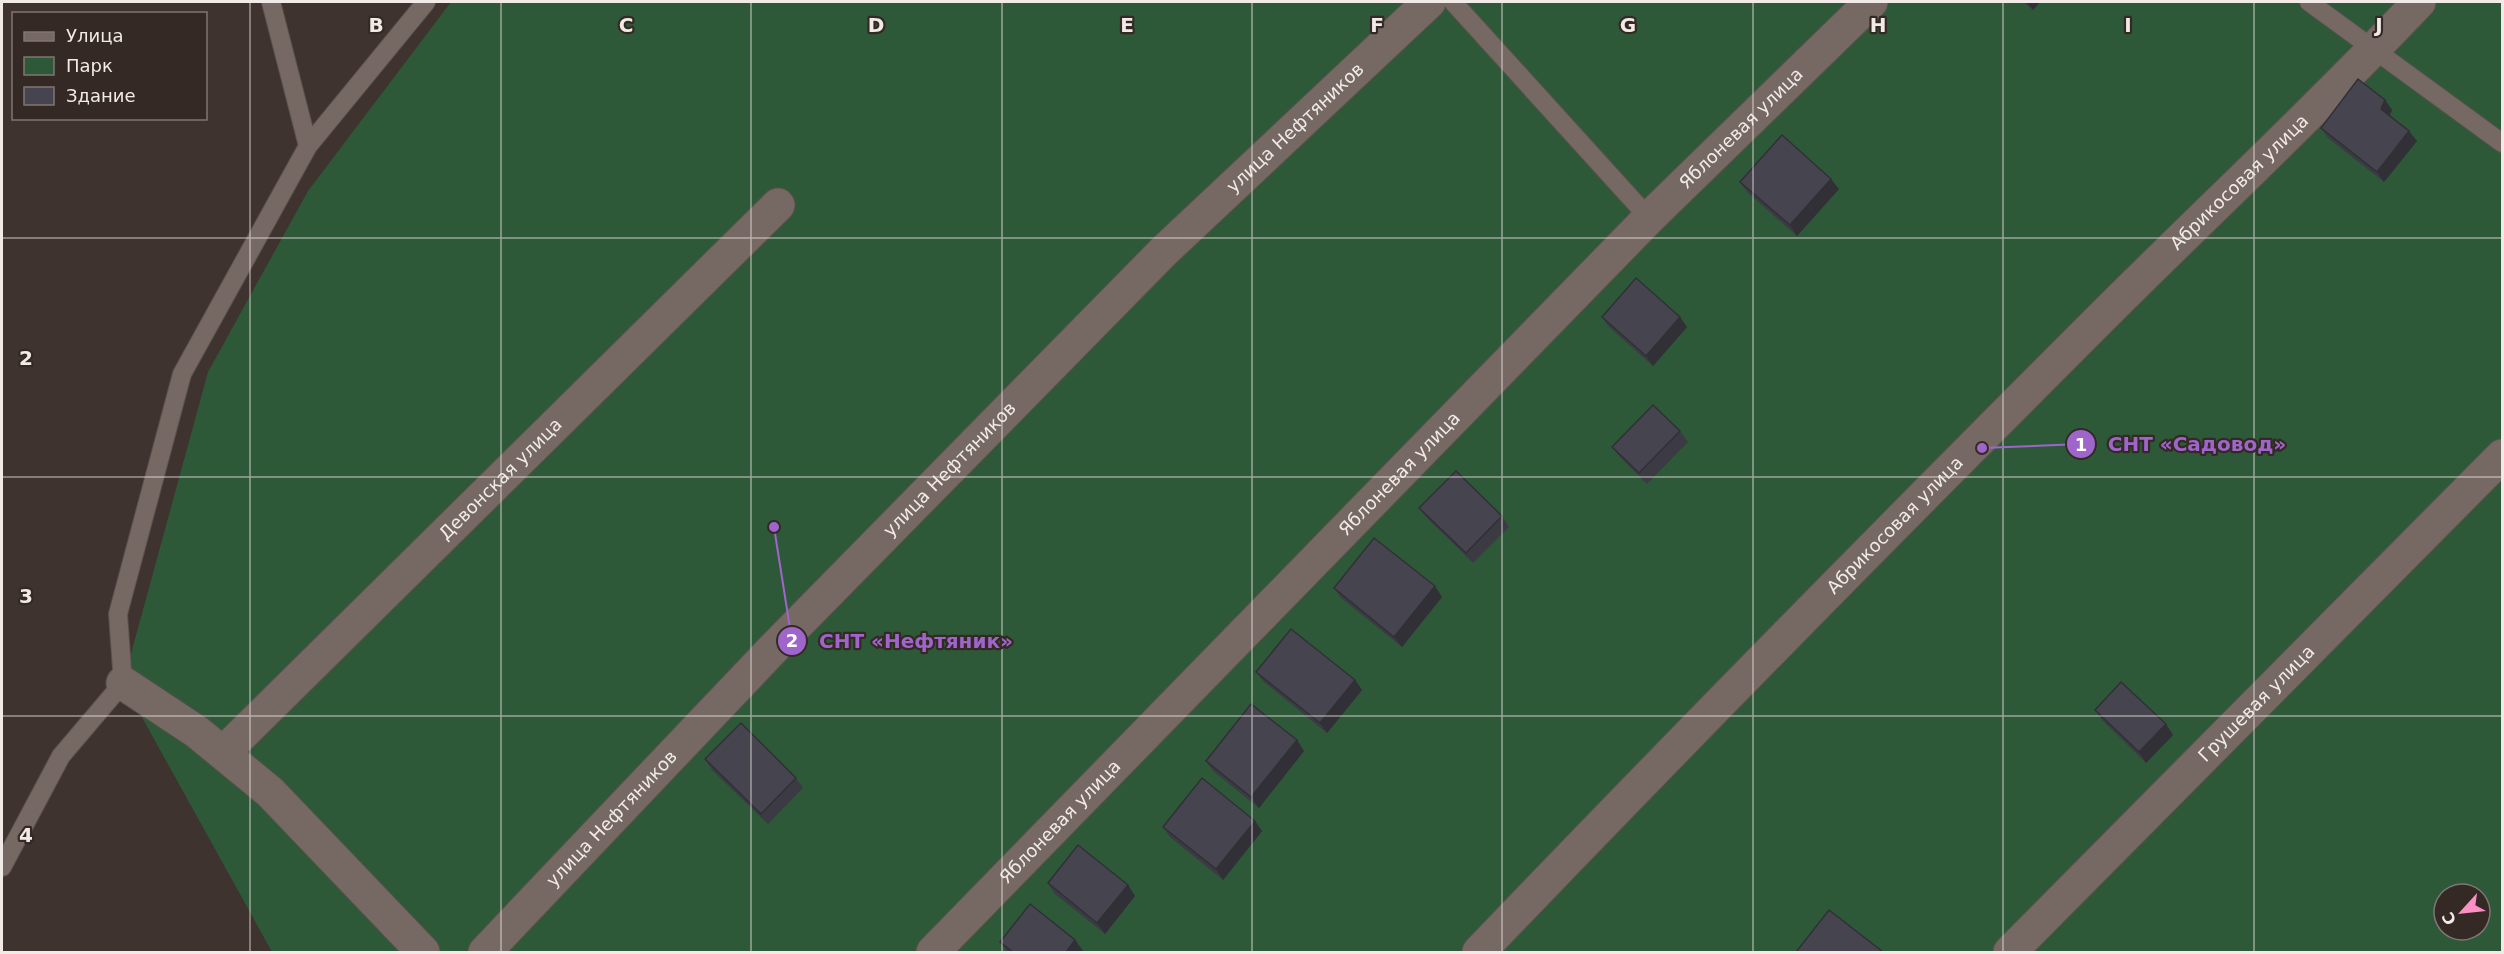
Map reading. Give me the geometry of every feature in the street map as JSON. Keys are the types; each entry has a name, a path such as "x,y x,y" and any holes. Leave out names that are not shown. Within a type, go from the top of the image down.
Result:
{"street":[{"name":"улица Нефтяников","path":"485,952 769,653 1164,251 1429,2"},
{"name":"Яблоневая улица","path":"933,952 1649,218 1871,2"},
{"name":"Абрикосовая улица","path":"1479,952 1734,687 2102,316 2419,2"},
{"name":"Девонская улица","path":"223,753 778,205"},
{"name":"Грушевая улица","path":"2010,952 2502,456"},
{"path":"123,683 197,732 270,792 423,952"}],"lane":[{"path":"272,2 308,146"},
{"path":"2,867 61,756 123,683 118,614 182,374 308,146 426,2"},
{"path":"1453,2 1649,218"},
{"path":"2309,2 2502,143"}],"green space":[{"path":"451,2 2502,2 2502,952 272,952 123,683 208,372 308,191"}],"building":[{"path":"2358,79 2385,100 2381,109 2409,131 2377,172 2321,128"},
{"path":"1782,135 1831,179 1790,225 1740,182"},
{"path":"1636,278 1680,317 1646,356 1602,317"},
{"path":"1653,405 1680,431 1639,473 1612,447"},
{"path":"1456,471 1502,516 1466,553 1419,508"},
{"path":"1374,538 1435,586 1394,637 1334,588"},
{"path":"1291,629 1355,680 1320,723 1256,672"},
{"path":"2121,682 2166,724 2139,752 2095,710"},
{"path":"1251,704 1297,740 1251,797 1206,761"},
{"path":"741,723 796,778 761,814 705,759"},
{"path":"1202,778 1255,821 1216,869 1163,827"},
{"path":"1078,845 1128,885 1097,923 1048,883"},
{"path":"1030,904 1075,940 1066,952 1013,952 1000,942"},
{"path":"1829,910 1883,952 1796,952"}],"place":[{"name":"СНТ «Садовод»","path":"1982,448"},
{"name":"СНТ «Нефтяник»","path":"774,527"}]}
